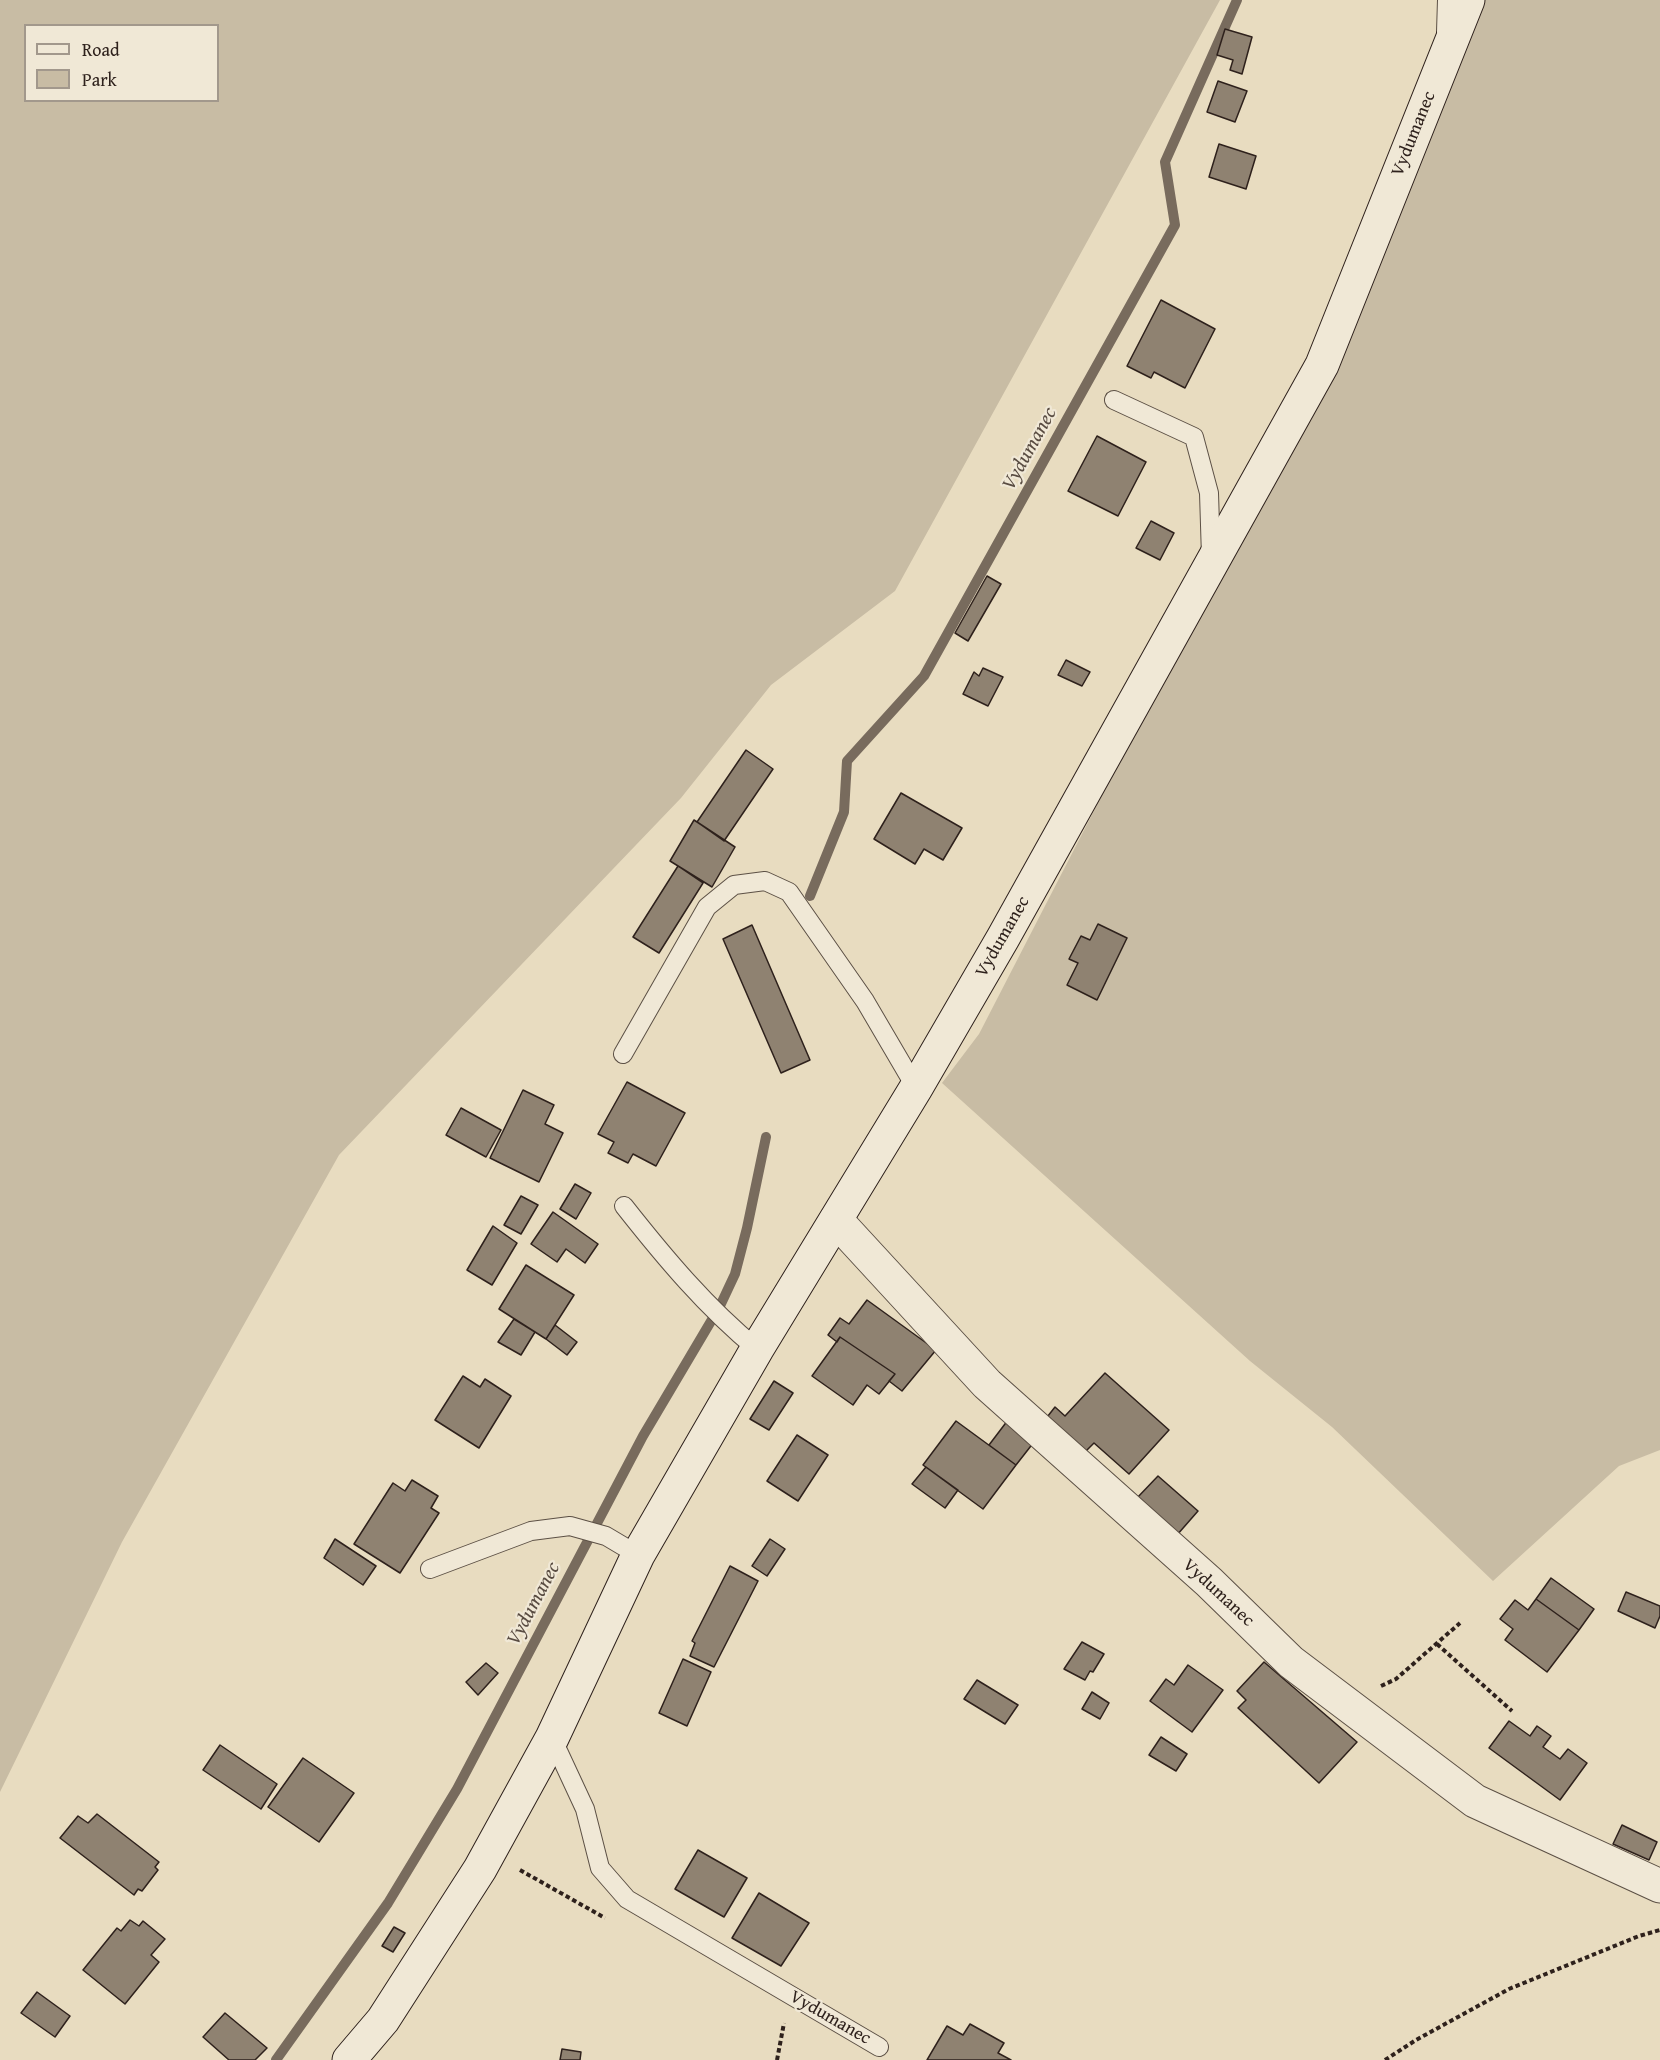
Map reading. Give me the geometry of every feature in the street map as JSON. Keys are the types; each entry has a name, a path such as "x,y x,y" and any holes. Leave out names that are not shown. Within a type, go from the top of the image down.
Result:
{"main road":[{"name":"Vydumanec","path":"349,2060 383,2020 480,1869 552,1738 638,1555 757,1349 916,1088 1009,928 1322,365 1468,0"},
{"name":"Vydumanec","path":"836,1220 987,1384 1209,1582 1291,1662 1475,1801 1660,1886"}],"lane":[{"name":"Vydumanec","path":"1444,58 1447,0"},
{"path":"1114,400 1194,437 1209,493 1211,565"},
{"path":"623,1054 707,907 734,885 765,881 789,892 865,1001 916,1088"},
{"path":"624,1206 659,1251 706,1304 757,1349"},
{"path":"430,1569 531,1531 570,1526 606,1536 638,1555"},
{"name":"Vydumanec","path":"552,1738 585,1809 600,1868 627,1899 879,2047"}],"path":[{"path":"1338,1698 1363,1695 1396,1679 1460,1623"},
{"path":"1437,1644 1512,1711"},
{"path":"1385,2060 1416,2040 1509,1989 1639,1936 1660,1930"}],"green space":[{"path":"0,0 1220,0 895,591 771,685 681,798 339,1155 122,1542 0,1792"},
{"path":"1480,0 1660,0 1660,1450 1619,1466 1493,1581 1332,1427 1250,1361 942,1083 979,1034 1251,506"}],"building":[{"path":"1225,29 1252,37 1242,74 1230,70 1233,60 1217,55"},
{"path":"1218,81 1247,91 1235,122 1207,112"},
{"path":"1219,144 1256,156 1246,189 1209,177"},
{"path":"1161,300 1215,329 1185,388 1154,372 1151,378 1127,366"},
{"path":"1097,436 1146,462 1118,516 1068,491"},
{"path":"1151,521 1174,533 1160,560 1136,548"},
{"path":"987,576 1001,584 968,641 955,633"},
{"path":"1066,660 1090,672 1082,686 1058,675"},
{"path":"983,668 1003,677 988,706 963,694 974,672 979,676"},
{"path":"746,750 773,769 724,841 697,822"},
{"path":"901,793 962,828 943,860 924,849 915,864 874,839"},
{"path":"694,820 735,847 712,887 670,861"},
{"path":"678,866 703,883 659,953 633,937"},
{"path":"1098,924 1127,938 1097,1000 1067,985 1078,963 1069,959 1081,936 1090,940"},
{"path":"752,925 810,1060 781,1073 723,939"},
{"path":"627,1082 685,1113 656,1166 633,1154 628,1163 608,1153 614,1142 598,1134"},
{"path":"523,1090 554,1105 545,1124 563,1133 539,1182 490,1158"},
{"path":"461,1108 501,1130 486,1157 446,1135"},
{"path":"575,1184 591,1193 576,1219 560,1209"},
{"path":"521,1196 538,1205 521,1234 504,1225"},
{"path":"553,1212 598,1244 585,1263 566,1249 557,1262 531,1244"},
{"path":"493,1226 517,1243 492,1285 467,1270"},
{"path":"526,1265 574,1295 546,1339 499,1309"},
{"path":"867,1300 936,1350 902,1391 889,1381 895,1374 840,1337 837,1342 828,1335 840,1318 849,1324"},
{"path":"514,1319 535,1332 521,1355 498,1342"},
{"path":"555,1325 577,1342 567,1355 546,1339"},
{"path":"840,1337 895,1374 879,1394 867,1385 853,1405 812,1376"},
{"path":"1105,1373 1169,1430 1129,1474 1094,1443 1082,1455 1044,1421 1055,1407 1065,1416"},
{"path":"463,1376 480,1387 485,1379 511,1396 479,1448 435,1420"},
{"path":"774,1381 793,1393 769,1430 750,1419"},
{"path":"1008,1420 1034,1442 1016,1465 989,1445"},
{"path":"956,1421 1016,1465 983,1509 923,1465"},
{"path":"797,1435 828,1455 798,1501 767,1481"},
{"path":"926,1467 958,1490 945,1508 912,1484"},
{"path":"1158,1476 1198,1511 1177,1535 1136,1499"},
{"path":"412,1480 438,1496 431,1508 439,1513 400,1573 354,1544 393,1483 405,1491"},
{"path":"335,1539 376,1566 363,1585 324,1558"},
{"path":"770,1539 785,1549 767,1576 752,1566"},
{"path":"730,1566 758,1581 714,1667 690,1656 695,1643 692,1641"},
{"path":"1551,1578 1594,1609 1579,1630 1536,1599"},
{"path":"1626,1592 1660,1606 1660,1616 1655,1628 1618,1611"},
{"path":"1536,1599 1579,1630 1547,1672 1505,1640 1513,1629 1500,1619 1515,1600 1528,1610"},
{"path":"1082,1642 1104,1654 1085,1680 1064,1669"},
{"path":"683,1659 711,1672 687,1726 659,1713"},
{"path":"1264,1662 1357,1742 1319,1783 1238,1708 1246,1700 1237,1691"},
{"path":"486,1663 498,1673 478,1695 466,1682"},
{"path":"1188,1665 1223,1690 1192,1732 1150,1701 1166,1679 1174,1685"},
{"path":"977,1680 1018,1705 1005,1724 964,1699"},
{"path":"1092,1692 1109,1703 1100,1719 1082,1709"},
{"path":"1509,1721 1530,1736 1537,1726 1551,1736 1543,1747 1560,1759 1568,1749 1587,1763 1560,1800 1489,1748"},
{"path":"1161,1737 1187,1754 1176,1771 1149,1755"},
{"path":"220,1745 277,1784 261,1809 203,1770"},
{"path":"303,1758 354,1793 319,1842 268,1807"},
{"path":"97,1814 159,1862 155,1867 158,1870 142,1891 138,1889 134,1895 60,1838 78,1816 88,1823"},
{"path":"1622,1825 1657,1842 1649,1860 1613,1844"},
{"path":"698,1850 747,1878 724,1917 675,1889"},
{"path":"759,1893 809,1923 781,1966 732,1938"},
{"path":"130,1920 139,1926 143,1921 165,1939 151,1955 159,1962 125,2004 83,1970 117,1928 121,1931"},
{"path":"394,1927 405,1933 393,1952 382,1946"},
{"path":"37,1992 70,2016 55,2037 21,2013"},
{"path":"225,2013 267,2048 255,2060 229,2060 203,2037"},
{"path":"970,2024 1004,2043 998,2053 1011,2060 927,2060 947,2026 963,2035"},
{"path":"562,2049 581,2052 580,2060 560,2060"}],"waterway":[{"name":"Vydumanec","path":"810,896 844,812 847,761 924,676 1175,225 1165,162 1237,0"},
{"name":"Vydumanec","path":"276,2060 388,1903 457,1789 643,1436 720,1306 735,1274 766,1137"}]}
